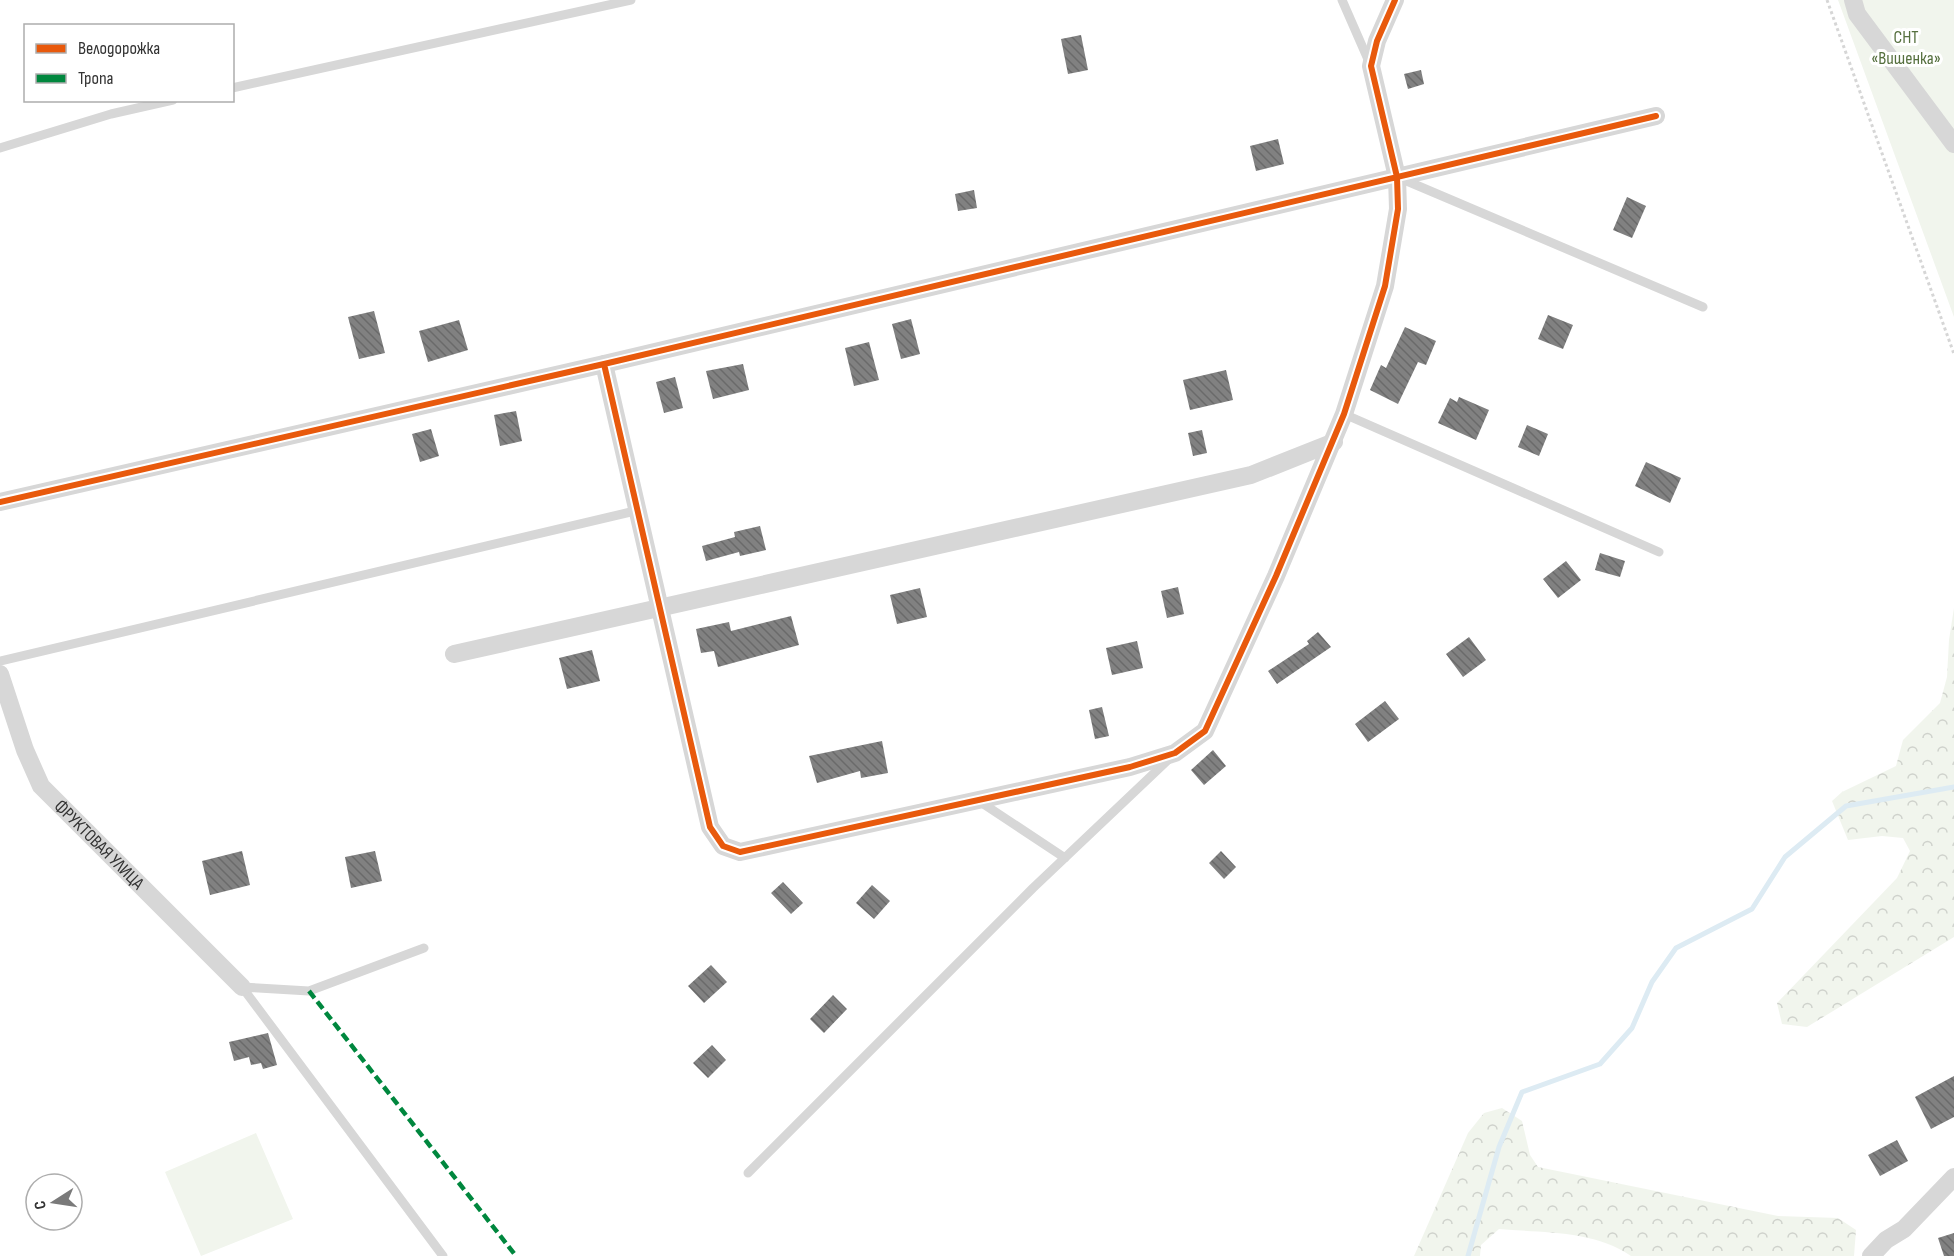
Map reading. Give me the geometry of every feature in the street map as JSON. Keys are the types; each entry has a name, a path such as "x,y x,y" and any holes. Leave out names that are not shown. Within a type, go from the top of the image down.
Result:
{"street":[{"path":"604,364 710,826 723,846 740,852 1130,767 1175,753 1204,731 1276,576 1334,442 1385,286 1398,208 1397,177 1371,66 1377,42 1395,0"},
{"path":"1853,0 1857,14 1954,144"},
{"path":"0,502 604,364 1656,116"},
{"path":"454,654 1251,475 1334,442"},
{"name":"ФРУКТОВАЯ УЛИЦА","path":"0,674 25,750 41,786 242,987"},
{"path":"1871,1256 1886,1240 1904,1228 1954,1177"}],"lane":[{"path":"234,88 631,0"},
{"path":"1342,0 1371,66"},
{"path":"0,148 111,114 164,102"},
{"path":"1397,177 1703,307"},
{"path":"1344,414 1659,552"},
{"path":"0,661 639,510"},
{"path":"748,1173 1065,858 1175,753"},
{"path":"977,800 1065,858"},
{"path":"242,987 309,991 424,948"},
{"path":"242,987 443,1256"}],"path":[{"path":"1827,0 1954,354"}],"green space":[{"name":"СНТ «Вишенка»","path":"1838,0 1954,0 1954,317"},
{"path":"1954,608 1954,937 1807,1027 1782,1024 1777,1003 1897,878 1910,851 1903,838 1882,836 1848,840 1832,801 1842,792 1896,766 1903,740 1940,703 1947,677"},
{"path":"1502,1108 1522,1121 1530,1155 1538,1167 1778,1216 1838,1218 1856,1230 1854,1256 1631,1256 1601,1241 1584,1237 1499,1229 1481,1245 1480,1256 1414,1256 1468,1133 1484,1113"},
{"path":"256,1133 293,1219 201,1256 165,1172"}],"building":[{"path":"1081,35 1088,70 1068,74 1061,39"},
{"path":"1421,70 1424,84 1408,89 1404,74"},
{"path":"1278,139 1284,164 1256,171 1250,146"},
{"path":"974,190 977,208 958,211 955,194"},
{"path":"1627,197 1646,206 1632,238 1613,230"},
{"path":"374,311 385,353 359,359 348,317"},
{"path":"1548,315 1573,325 1563,349 1538,339"},
{"path":"911,319 920,354 901,359 892,324"},
{"path":"459,320 468,350 428,362 419,331"},
{"path":"1405,327 1436,341 1426,365 1418,362 1398,404 1370,390 1381,365 1386,368"},
{"path":"869,342 879,380 854,386 845,348"},
{"path":"743,364 749,390 713,399 706,371"},
{"path":"1226,370 1233,400 1190,410 1183,380"},
{"path":"675,377 683,408 664,413 656,382"},
{"path":"1459,397 1489,410 1476,440 1438,423 1450,398 1457,402"},
{"path":"516,411 522,441 500,446 494,415"},
{"path":"1527,425 1548,434 1539,456 1518,447"},
{"path":"431,429 439,456 420,462 412,434"},
{"path":"1202,430 1207,453 1193,456 1188,433"},
{"path":"1646,462 1681,478 1670,503 1635,486"},
{"path":"760,526 766,550 740,556 739,552 706,561 702,546 735,537 734,532"},
{"path":"1600,553 1625,561 1620,577 1595,570"},
{"path":"1566,561 1581,580 1558,598 1543,579"},
{"path":"1178,587 1184,614 1167,618 1161,591"},
{"path":"920,588 927,617 897,624 890,595"},
{"path":"791,616 799,645 718,667 714,651 701,653 696,629 729,622 731,631"},
{"path":"1318,632 1331,647 1277,684 1268,671 1309,644 1307,641"},
{"path":"1469,637 1486,660 1463,677 1446,654"},
{"path":"1137,641 1143,668 1112,675 1106,648"},
{"path":"592,650 600,681 567,689 559,658"},
{"path":"1385,701 1399,719 1368,742 1355,724"},
{"path":"1102,707 1109,736 1095,739 1089,710"},
{"path":"882,741 888,773 861,778 860,771 817,783 809,756"},
{"path":"1213,750 1226,766 1204,785 1191,770"},
{"path":"242,851 250,885 210,895 202,861"},
{"path":"375,851 382,881 351,888 345,857"},
{"path":"1221,851 1236,867 1224,879 1209,863"},
{"path":"783,882 803,903 791,914 771,893"},
{"path":"872,885 890,901 874,919 856,903"},
{"path":"711,965 727,982 704,1003 688,986"},
{"path":"833,995 847,1009 824,1033 810,1019"},
{"path":"268,1033 277,1065 263,1069 261,1063 251,1065 249,1057 234,1061 229,1042"},
{"path":"712,1045 726,1060 708,1078 693,1063"},
{"path":"1954,1076 1954,1117 1931,1129 1915,1097"},
{"path":"1897,1140 1908,1161 1880,1176 1868,1155"},
{"path":"1954,1233 1954,1256 1944,1256 1938,1238"}],"waterway":[{"path":"1468,1256 1499,1147 1522,1092 1600,1064 1632,1028 1652,982 1676,948 1752,909 1785,857 1846,806 1954,787"}],"marked path":[{"path":"309,991 516,1256"}],"cycle path":[{"path":"604,364 710,827 723,846 740,852 1130,767 1175,753 1205,731 1276,576 1344,414 1385,286 1398,209 1397,177 1371,66 1377,41 1395,0"},
{"path":"0,502 604,364 1656,116"}]}
